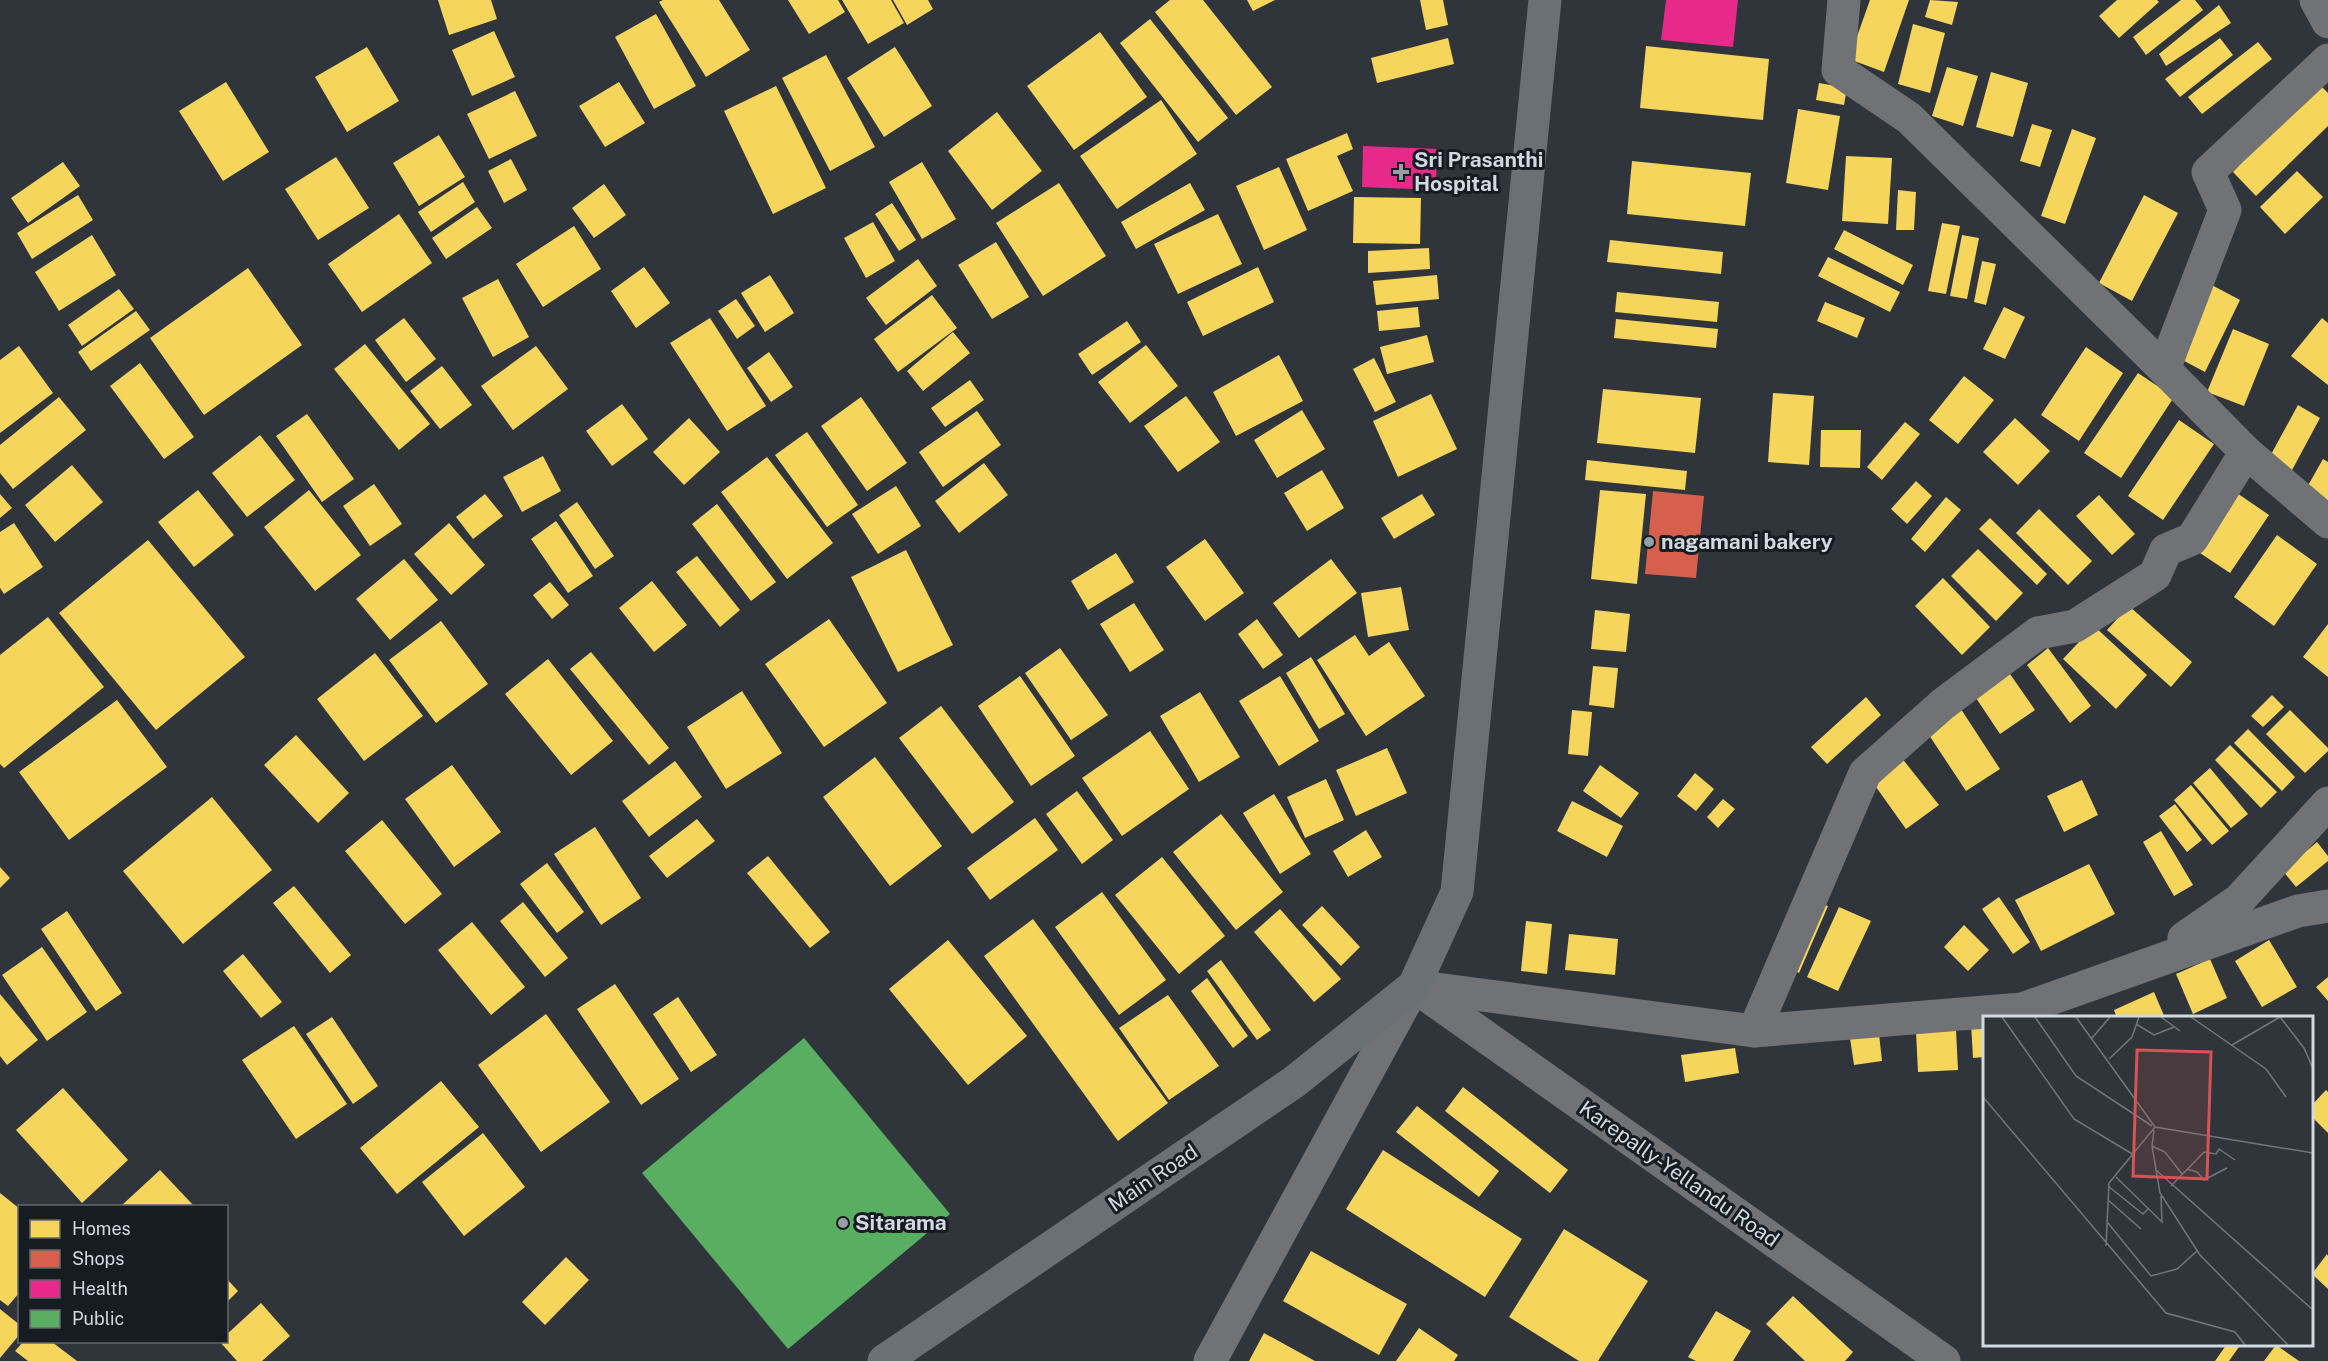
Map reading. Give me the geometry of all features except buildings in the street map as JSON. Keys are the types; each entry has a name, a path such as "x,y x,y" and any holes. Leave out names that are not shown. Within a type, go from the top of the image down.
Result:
{"highway":[{"path":"1414,986 1456,892 1545,0"},
{"name":"Main Road","path":"884,1361 1294,1082 1414,986"}],"street":[{"path":"1844,0 1838,70 1909,118 2246,452 2328,522"},
{"path":"2316,0 2328,22"},
{"path":"2164,369 2225,210 2208,172 2328,60"},
{"path":"1754,1031 1865,773 1943,704 2038,633 2075,626 2155,575 2166,550 2192,539 2246,452"},
{"path":"2147,964 2239,900 2328,803"},
{"path":"1210,1361 1414,986 1754,1031 2022,1009 2298,911 2328,906"},
{"name":"Karepally-Yellandu Road","path":"1414,986 1936,1359"}],"place":[{"name":"Sri Prasanthi Hospital","path":"1401,172"},
{"name":"nagamani bakery","path":"1649,542"},
{"name":"Sitarama","path":"843,1223"}]}
